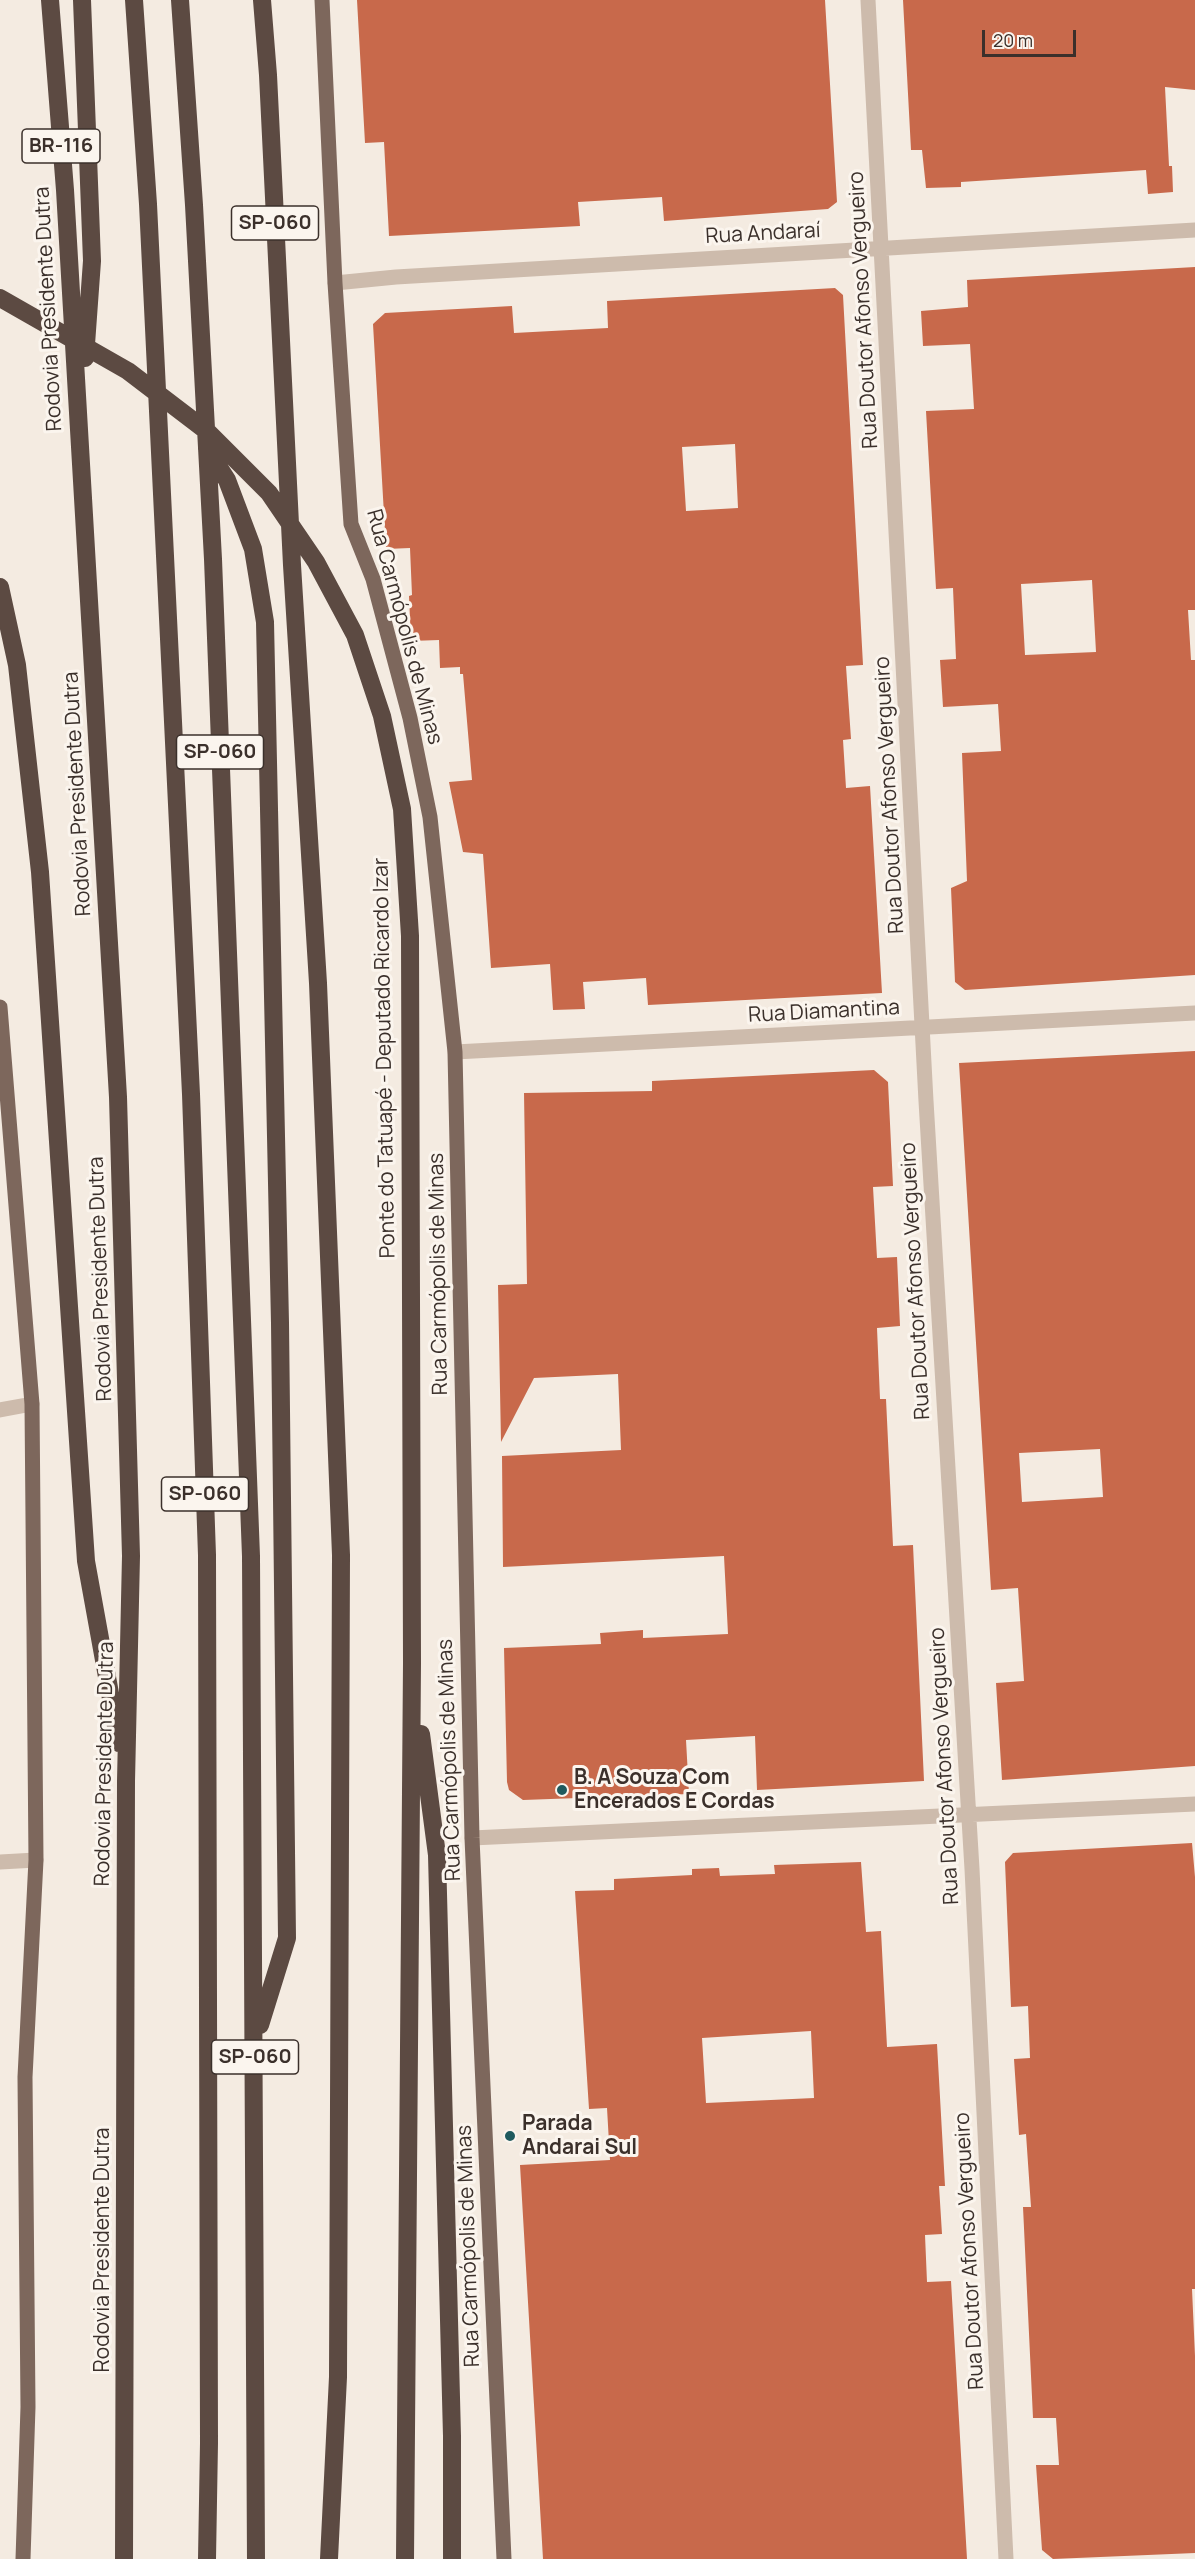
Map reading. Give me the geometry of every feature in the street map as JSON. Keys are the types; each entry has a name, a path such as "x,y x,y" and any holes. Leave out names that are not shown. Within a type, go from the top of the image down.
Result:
{"highway":[{"name":"Rodovia Presidente Dutra","path":"50,0 71,291 118,1109 131,1556 126,1781 124,2559"},
{"path":"79,435 92,261 82,0"},
{"name":"SP-060","path":"134,0 149,216 190,1070 207,1555 210,2443 207,2559"},
{"name":"SP-060","path":"180,0 194,205 213,559 251,1556 256,2559"},
{"name":"SP-060","path":"262,0 292,565 318,983 341,1555 338,2378 329,2559"},
{"name":"Ponte do Tatuapé - Deputado Ricardo Izar","path":"0,298 128,371 208,432 269,493 316,562 355,635 382,717 402,809 410,936 412,1663"},
{"path":"187,417 227,480 253,549 265,622 280,1323 287,1938 255,2042"},
{"path":"0,586 17,665 40,872 86,1561 126,1781"},
{"path":"405,2559 412,1663"},
{"path":"412,1663 437,1855 452,2436 452,2559"}],"main road":[{"name":"Rua Carmópolis de Minas","path":"322,0 334,283 351,524 373,579 410,718 430,817 455,1052 472,1838 504,2559"},
{"path":"0,1007 3,1082 32,1404 36,1860 25,2077 28,2407 23,2559"}],"street":[{"name":"Rua Doutor Afonso Vergueiro","path":"868,0 923,1028 969,1813 1006,2559"},
{"name":"Rua Andaraí","path":"334,283 396,277 1195,230"},
{"name":"Rua Diamantina","path":"455,1052 1195,1013"},
{"path":"0,1410 32,1404"},
{"path":"472,1838 1195,1804"},
{"path":"0,1862 36,1860"}],"building":[{"path":"357,0 825,0 837,202 828,209 664,221 662,197 578,202 580,226 389,236 384,142 365,143"},
{"path":"903,0 1195,0 1195,90 1165,87 1169,166 1172,166 1173,192 1148,194 1146,170 961,182 961,187 926,188 922,150 911,150"},
{"path":"1195,267 1195,610 1188,610 1191,660 1195,660 1195,975 965,990 955,982 951,888 967,881 962,753 1001,751 998,704 943,707 940,660 956,659 953,588 936,589 926,411 974,409 970,344 923,346 921,311 968,307 967,280","holes":["1092,580 1096,652 1025,655 1021,584"]},
{"path":"835,288 843,295 863,665 846,666 851,739 843,740 846,788 870,786 882,993 648,1005 646,978 583,982 585,1009 553,1010 550,964 491,968 483,854 463,852 449,782 472,780 463,674 460,674 460,667 440,668 439,640 411,641 410,548 386,549 373,324 385,313 512,306 514,333 608,328 607,301","holes":["735,444 738,508 686,511 682,447"]},
{"path":"1195,1051 1195,1766 1002,1780 996,1683 1024,1681 1018,1588 991,1590 959,1063","holes":["1100,1449 1103,1497 1022,1502 1019,1453"]},
{"path":"874,1070 888,1082 893,1186 873,1187 877,1258 897,1257 900,1326 877,1328 880,1399 886,1399 893,1546 913,1545 924,1781 757,1790 755,1736 686,1740 689,1794 523,1800 509,1790 507,1782 504,1648 601,1644 600,1633 643,1630 643,1638 728,1634 724,1556 503,1567 502,1456 621,1450 618,1374 534,1378 501,1442 498,1285 527,1284 524,1093 652,1091 652,1081"},
{"path":"1192,1843 1195,1877 1195,2289 1192,2289 1195,2356 1195,2553 1053,2559 1042,2550 1036,2465 1059,2465 1056,2418 1033,2418 1023,2207 1031,2207 1026,2134 1019,2135 1014,2059 1030,2058 1028,2006 1011,2007 1005,1862 1013,1853"},
{"path":"861,1862 866,1932 881,1931 887,2047 937,2044 945,2186 939,2186 942,2234 925,2235 927,2282 951,2281 967,2559 543,2559 520,2165 610,2160 607,2108 589,2109 575,1891 614,1890 614,1879 692,1875 692,1869 719,1868 720,1876 775,1874 774,1865","holes":["811,2031 814,2098 706,2103 702,2038"]}],"place":[{"name":"B. A Souza Com Encerados E Cordas","path":"562,1790"},
{"name":"Parada Andarai Sul","path":"510,2136"}]}
